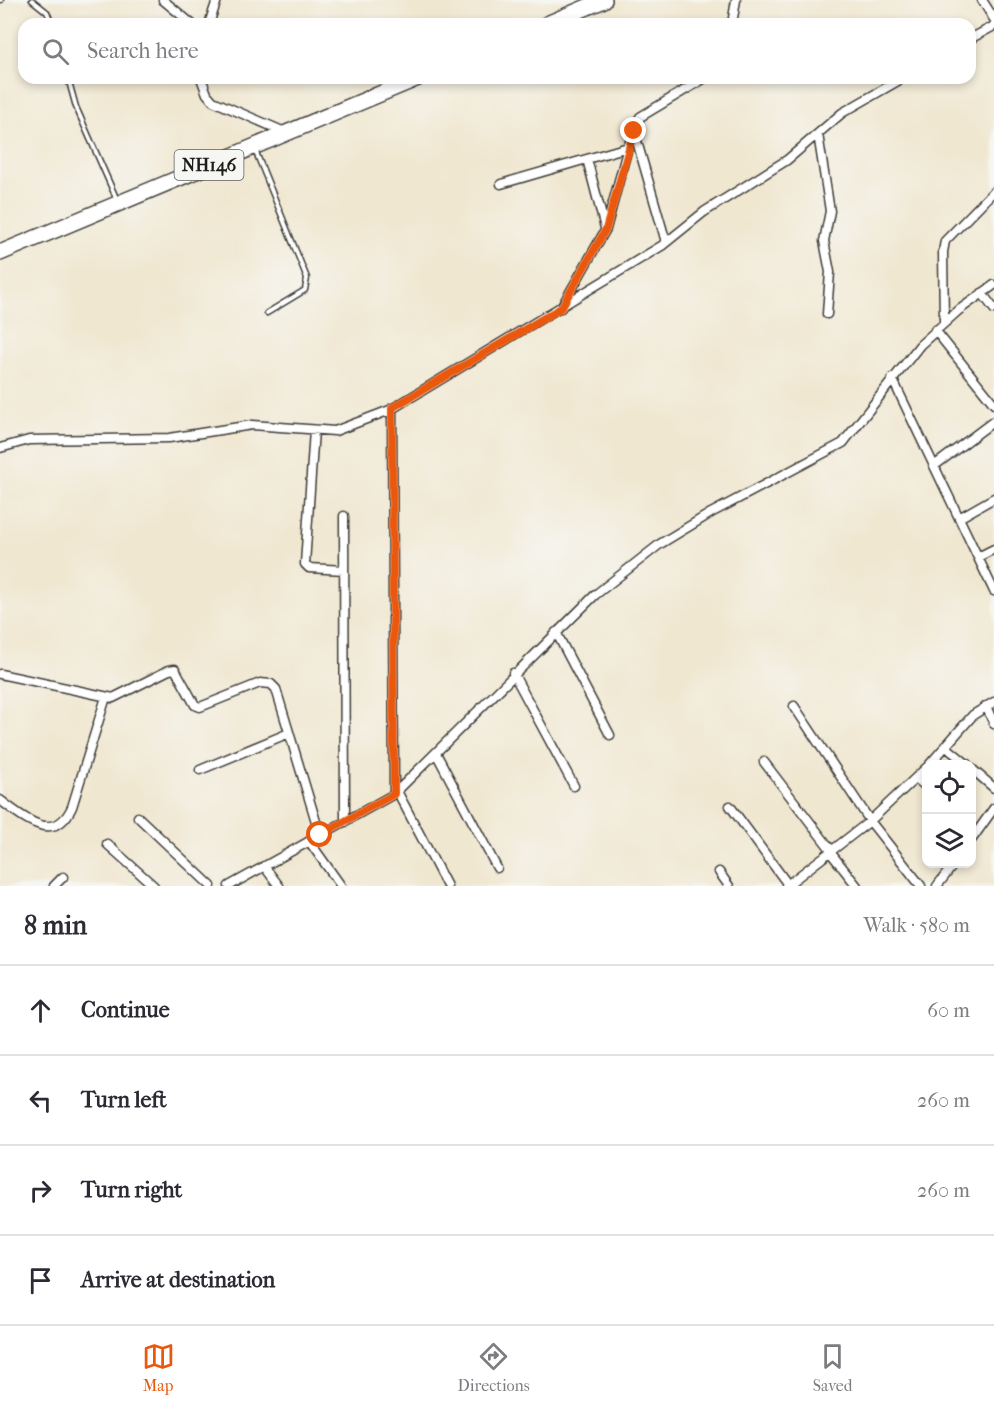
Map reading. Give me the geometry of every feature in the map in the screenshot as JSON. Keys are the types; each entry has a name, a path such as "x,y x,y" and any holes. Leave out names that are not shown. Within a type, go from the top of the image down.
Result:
{"highway":[{"path":"561,18 604,0"},
{"name":"NH146","path":"0,253 404,84"}],"street":[{"path":"163,0 185,18"},
{"path":"211,18 217,0"},
{"path":"733,18 736,0"},
{"path":"982,0 994,19"},
{"path":"976,36 994,26"},
{"path":"203,84 213,101 288,133"},
{"path":"561,308 606,229 628,147 643,114 695,84"},
{"path":"0,448 29,440 172,437 256,425 339,431 392,408 561,308 666,242 704,212 788,160 846,111 893,84"},
{"path":"634,131 666,242"},
{"path":"818,134 829,208 824,241 830,272 827,314"},
{"path":"501,184 628,147"},
{"path":"587,159 606,229"},
{"path":"944,322 943,252 945,241 994,191"},
{"path":"229,886 395,792 556,632 614,578 660,544 711,513 843,443 892,378 935,330 994,285"},
{"path":"982,293 994,309"},
{"path":"935,330 994,404"},
{"path":"892,378 994,591"},
{"path":"392,408 395,792 447,886"},
{"path":"934,466 994,421"},
{"path":"314,430 305,564 309,568 344,570"},
{"path":"959,518 994,498"},
{"path":"344,516 345,822"},
{"path":"978,557 994,549"},
{"path":"556,632 610,735"},
{"path":"0,674 117,698 171,669 178,671 198,707 268,682 276,689 320,835"},
{"path":"513,673 574,786"},
{"path":"0,800 27,820 42,826 50,826 65,818 72,807 106,697"},
{"path":"934,760 973,715 990,704 994,724"},
{"path":"794,706 870,821 921,886"},
{"path":"200,770 289,733"},
{"path":"945,746 961,760"},
{"path":"436,753 496,868"},
{"path":"764,762 857,886"},
{"path":"976,772 994,788"},
{"path":"730,806 788,886 870,821 922,774"},
{"path":"917,779 922,783"},
{"path":"976,827 994,808"},
{"path":"138,817 211,886"},
{"path":"309,841 341,886"},
{"path":"107,844 154,886"},
{"path":"264,866 279,886"},
{"path":"937,886 951,868"},
{"path":"719,872 729,886"},
{"path":"54,886 63,877"}],"lane":[{"path":"32,0 47,12 50,18"},
{"path":"70,84 76,106 118,203"},
{"path":"253,147 307,278 302,293 267,313"}],"route":[{"path":"320,835 394,794 392,408 561,308 606,229 634,131"}]}
